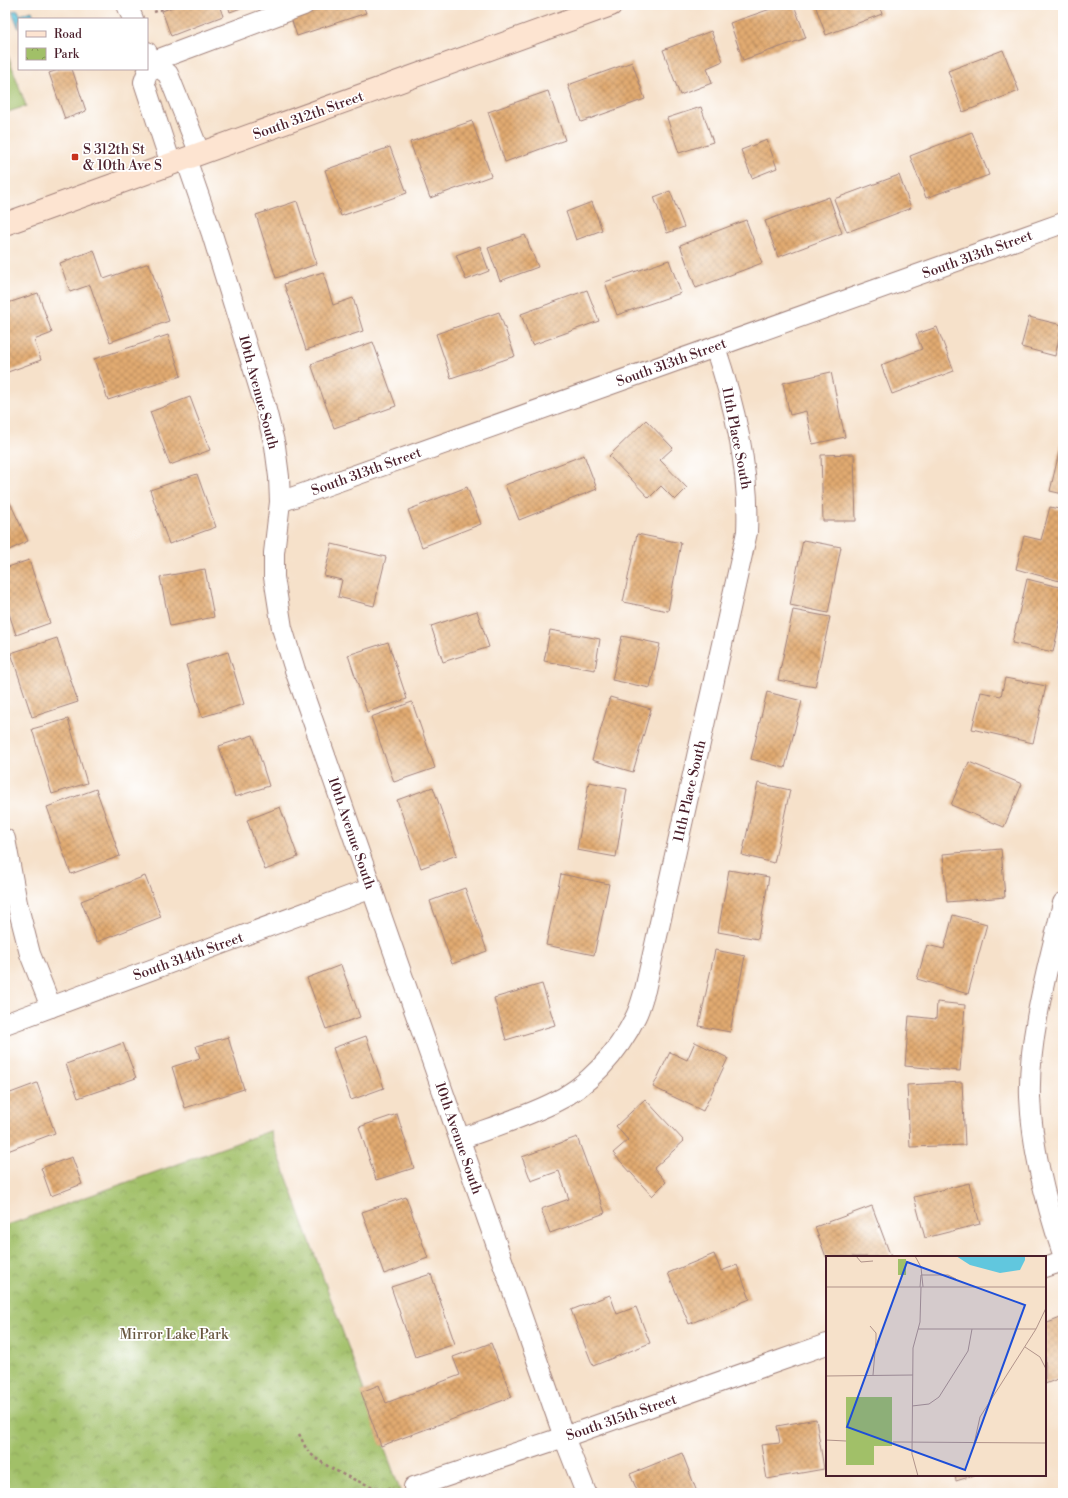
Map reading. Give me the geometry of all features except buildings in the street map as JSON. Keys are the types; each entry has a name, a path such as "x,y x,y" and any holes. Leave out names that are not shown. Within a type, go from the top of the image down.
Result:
{"street":[{"path":"127,5 133,18"},
{"path":"186,159 168,74 149,57 304,5"},
{"name":"South 312th Street","path":"5,224 611,5"},
{"path":"146,70 144,82 186,159"},
{"name":"10th Avenue South","path":"186,159 212,234 265,406 275,446 280,502 274,553 274,577 282,628 295,670 564,1437 586,1493"},
{"name":"South 313th Street","path":"280,502 1063,223"},
{"name":"11th Place South","path":"460,1138 552,1104 571,1093 592,1077 611,1056 626,1034 636,1015 645,990 747,532 747,482 741,447 732,406 715,347"},
{"path":"5,839 17,903 30,954 51,1007"},
{"name":"South 314th Street","path":"5,1024 372,888"},
{"path":"1063,903 1036,1030 1031,1068 1030,1097 1042,1185 1051,1220 1063,1254"},
{"path":"1046,1267 1063,1261"},
{"name":"South 315th Street","path":"414,1487 564,1437 826,1344"}],"path":[{"path":"299,1434 308,1450 336,1471 384,1489 414,1487"}],"green space":[{"path":"5,47 26,106 5,113"},
{"name":"Mirror Lake Park","path":"270,1131 401,1493 5,1493 5,1226"}],"water":[{"path":"18,10 20,15 32,11 35,18 18,18 18,26 12,11"}],"place":[{"name":"S 312th St & 10th Ave S","path":"75,157"}]}
